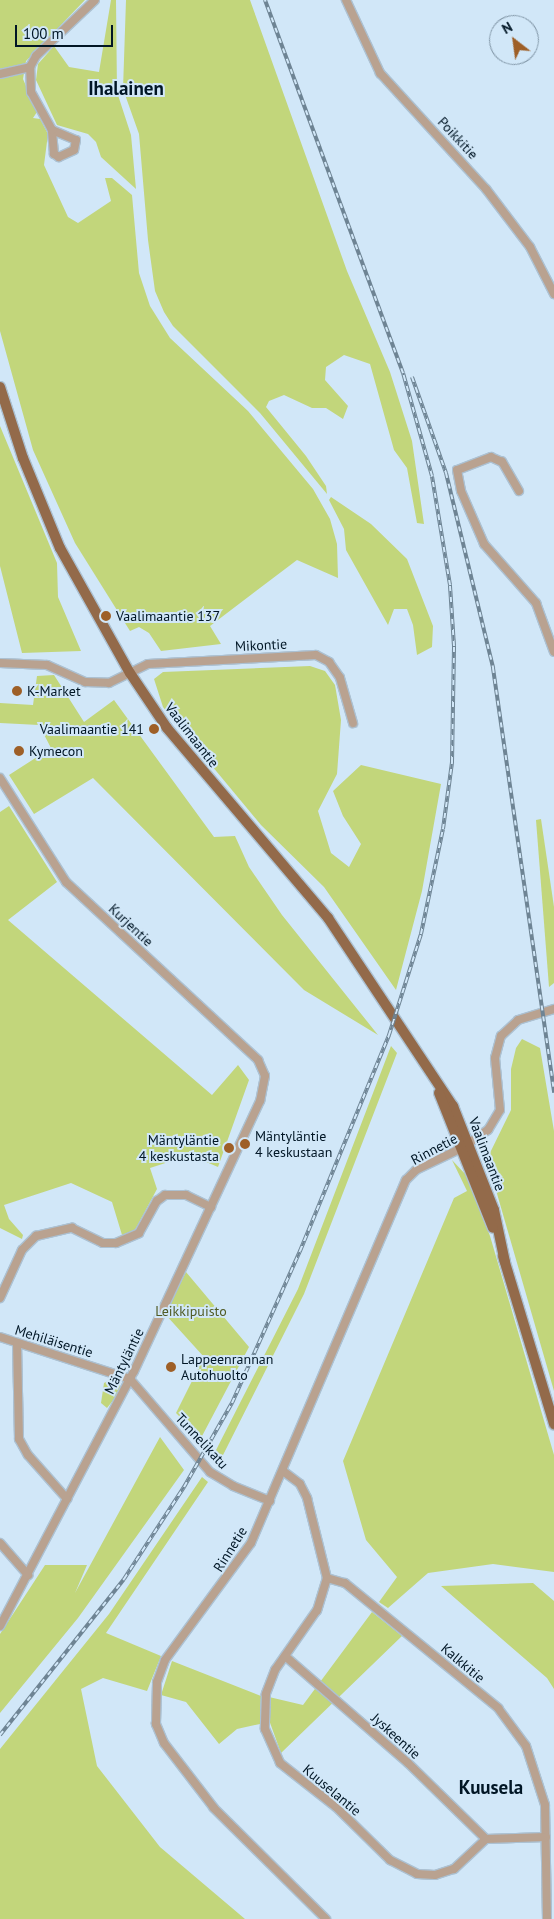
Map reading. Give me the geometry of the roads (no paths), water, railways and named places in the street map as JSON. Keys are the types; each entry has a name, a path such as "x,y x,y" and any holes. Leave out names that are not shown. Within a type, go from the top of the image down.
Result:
{"main road":[{"name":"Vaalimaantie","path":"0,387 23,458 60,548 130,673 167,728 328,918 427,1062 467,1146 505,1262 554,1424"}],"street":[{"path":"52,130 31,92 30,67 36,56 95,0"},
{"name":"Poikkitie","path":"346,0 380,73 486,189 530,246 554,294"},
{"path":"0,74 30,67"},
{"path":"519,491 502,462 491,457 457,470 461,491 484,544 536,603 554,652"},
{"name":"Mikontie","path":"0,663 47,665 94,683 108,683 148,664 316,655 328,662 340,678 353,723"},
{"name":"Kurjentie","path":"0,778 66,882 258,1060 265,1072"},
{"name":"Rinnetie","path":"326,1919 214,1808 164,1743 156,1724 154,1705 161,1669 251,1544 406,1180 416,1170 467,1146 488,1130 500,1110 495,1058 501,1036 518,1020 554,1009"},
{"name":"Mäntyläntie","path":"0,1626 130,1379 260,1101 265,1072"},
{"path":"0,1298 22,1250 36,1236 72,1228 103,1243 116,1243 139,1233 157,1201 165,1195 186,1195 211,1207"},
{"name":"Mehiläisentie","path":"0,1337 130,1379"},
{"path":"17,1342 19,1440 67,1500"},
{"name":"Tunnelikatu","path":"130,1379 210,1472 270,1501"},
{"path":"283,1471 300,1484 307,1498 327,1578"},
{"path":"0,1543 28,1575"},
{"name":"Kuuselantie","path":"327,1578 317,1610 269,1682 264,1716 270,1744 290,1773 336,1807 390,1860 417,1874 435,1875 454,1868 486,1839"},
{"name":"Kalkkitie","path":"327,1578 345,1583 388,1617 498,1708 514,1727 541,1785 546,1837 547,1919"},
{"name":"Jyskeentie","path":"285,1656 408,1763 486,1839"},
{"path":"486,1839 546,1837"}],"railway":[{"path":"0,1735 124,1579 184,1487 232,1403 300,1251 389,1035 421,934 443,829 452,762 454,646 450,585 432,476 403,373 265,0"},
{"path":"412,377 446,473 493,668 554,1093"}],"place":[{"name":"Vaalimaantie 137","path":"106,616"},
{"name":"K-Market","path":"17,691"},
{"name":"Vaalimaantie 141","path":"154,729"},
{"name":"Kymecon","path":"19,751"},
{"name":"Mäntyläntie 4 keskustaan","path":"245,1144"},
{"name":"Mäntyläntie 4 keskustasta","path":"229,1148"},
{"name":"Lappeenrannan Autohuolto","path":"171,1367"}],"district":[{"name":"Ihalainen","path":"126,89"},
{"name":"Kuusela","path":"491,1788"}],"park label":[{"name":"Leikkipuisto","path":"191,1311"}]}
